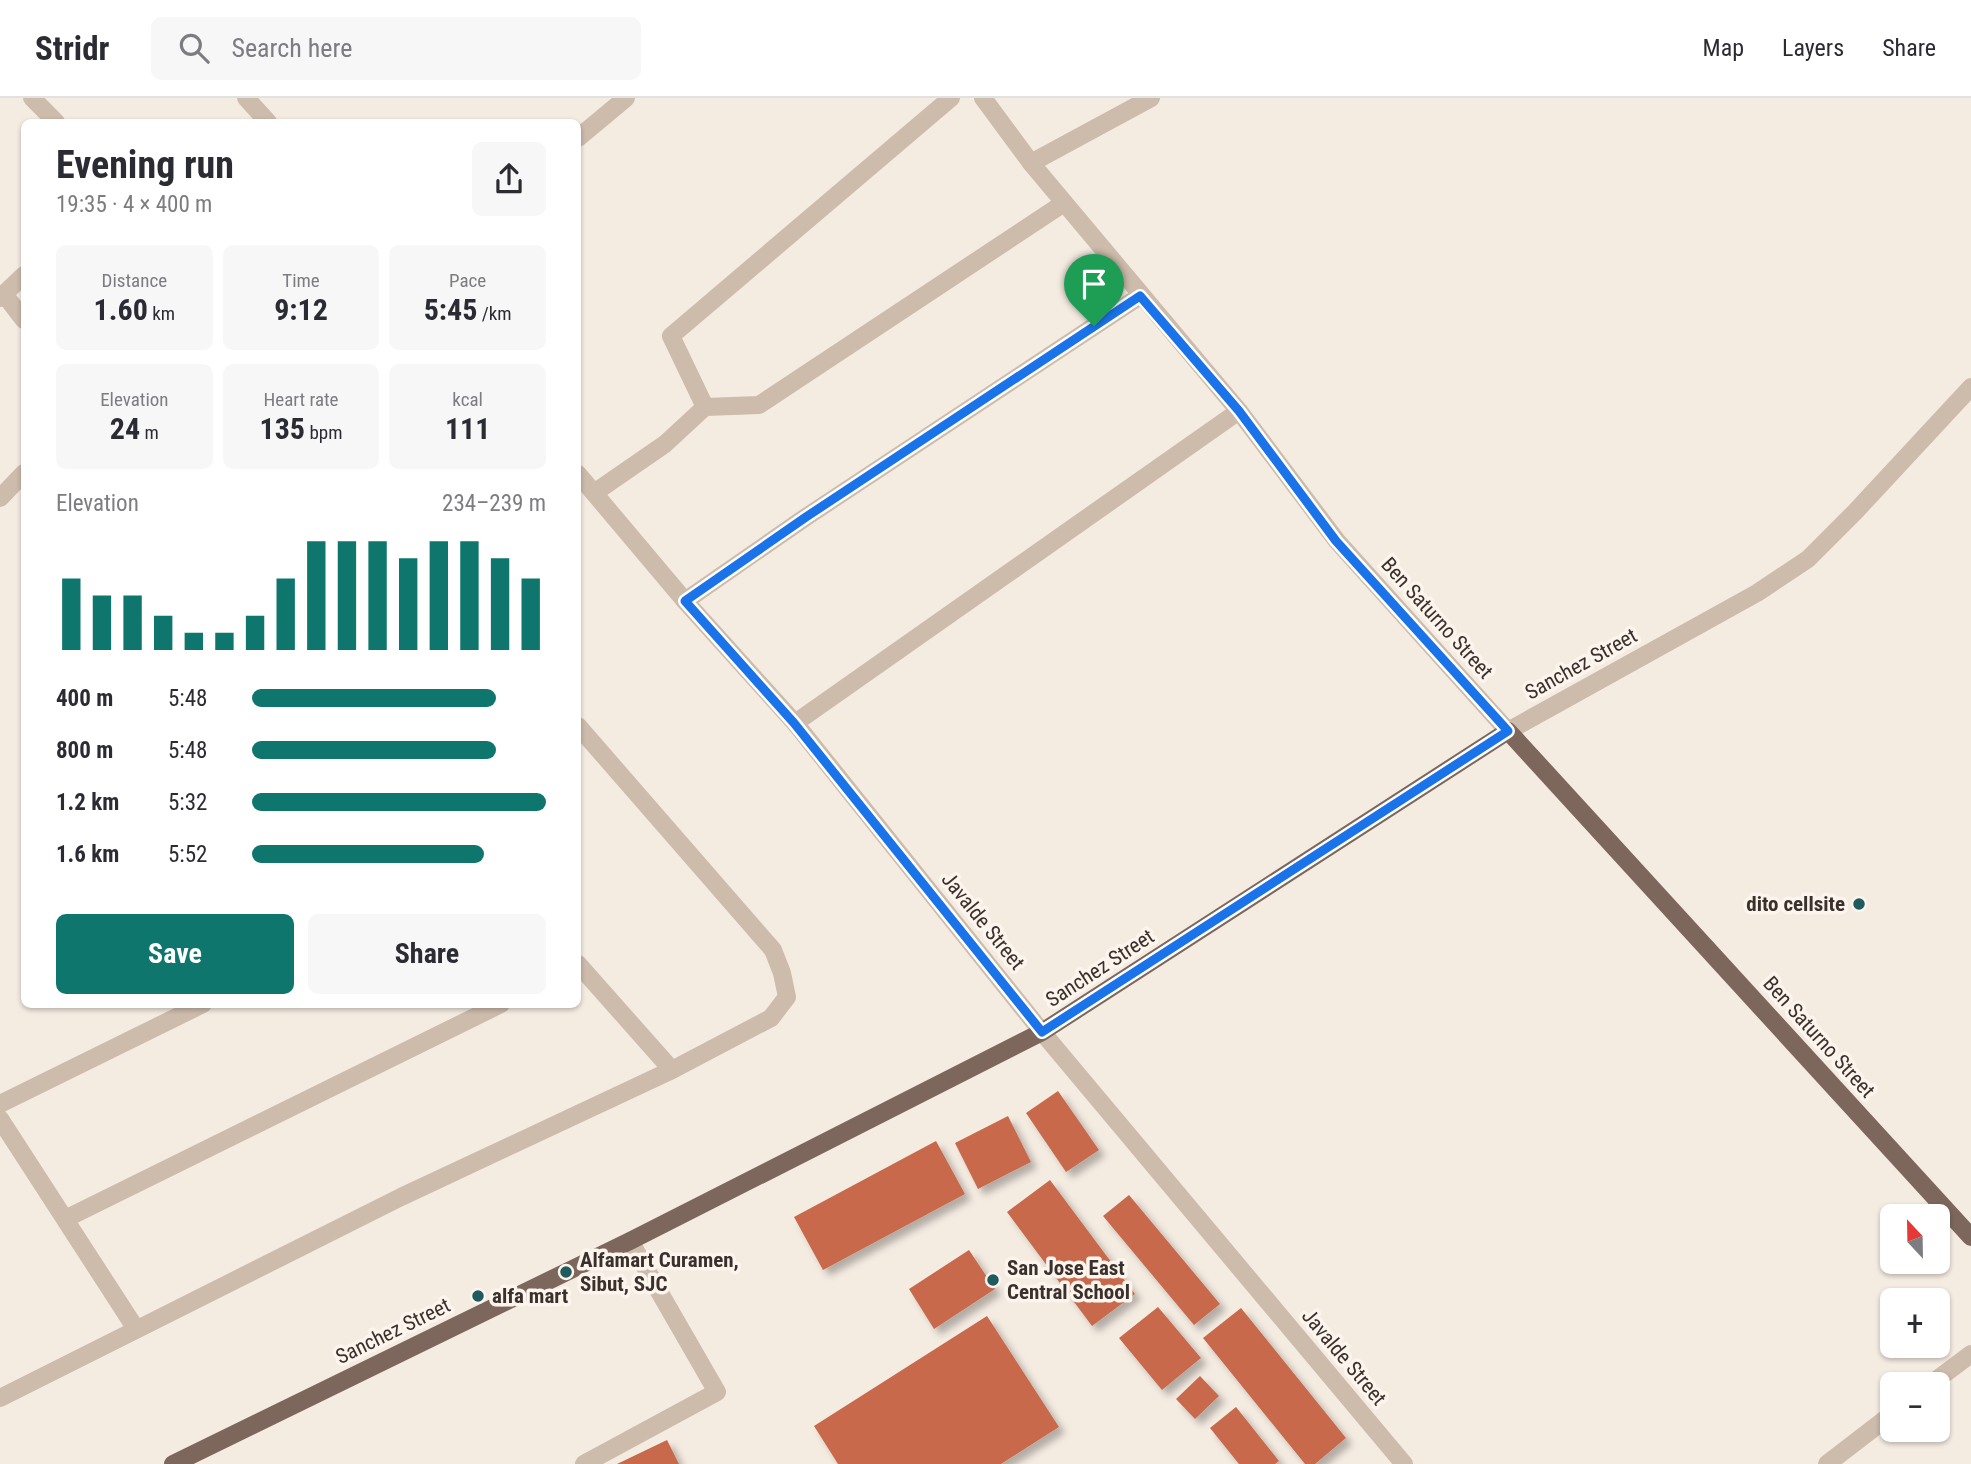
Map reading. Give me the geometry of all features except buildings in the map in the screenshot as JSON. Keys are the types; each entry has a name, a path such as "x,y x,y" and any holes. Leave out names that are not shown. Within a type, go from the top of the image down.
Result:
{"main road":[{"name":"Sanchez Street","path":"173,1464 630,1241 1042,1032 1508,731"},
{"name":"Ben Saturno Street","path":"1508,731 1971,1237"}],"street":[{"path":"32,98 53,119"},
{"path":"246,98 265,119"},
{"path":"581,136 626,98"},
{"path":"705,407 671,336 951,98"},
{"name":"Ben Saturno Street","path":"983,98 1031,163 1239,411 1336,541 1508,731"},
{"path":"1031,163 1151,98"},
{"path":"594,493 664,443 705,407 759,405 1064,203"},
{"path":"21,278 2,296 21,317"},
{"path":"685,601 806,517 1140,296"},
{"name":"Sanchez Street","path":"1508,731 1757,593 1808,559 1971,387"},
{"path":"794,723 1239,411"},
{"path":"0,498 21,476"},
{"name":"Javalde Street","path":"581,478 685,601 794,723 1042,1032 1404,1464"},
{"path":"1,1396 401,1197 672,1070 771,1018 787,997 773,950 581,729"},
{"path":"581,968 672,1070"},
{"path":"0,1104 195,1008"},
{"path":"65,1219 493,1008"},
{"path":"0,1119 136,1329"},
{"path":"584,1464 717,1392 630,1241"},
{"path":"1947,1372 1971,1354"},
{"path":"1827,1464 1880,1423"}],"place":[{"name":"dito cellsite","path":"1859,904"},
{"name":"Alfamart Curamen, Sibut, SJC","path":"566,1272"},
{"name":"San Jose East Central School","path":"993,1280"},
{"name":"alfa mart","path":"478,1296"}],"route":[{"path":"1140,296 1239,411 1336,541 1508,731 1042,1032 794,723 685,601 806,517 932,436 1094,326 1140,296"}]}
